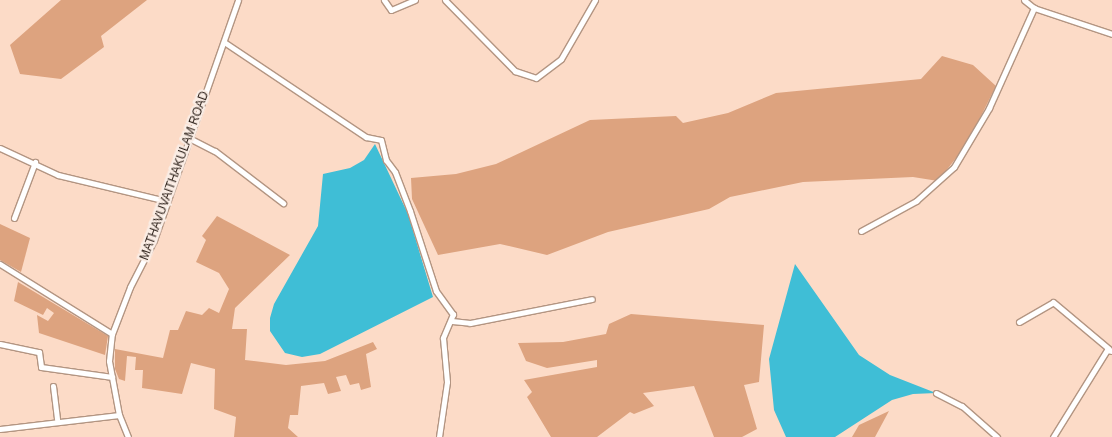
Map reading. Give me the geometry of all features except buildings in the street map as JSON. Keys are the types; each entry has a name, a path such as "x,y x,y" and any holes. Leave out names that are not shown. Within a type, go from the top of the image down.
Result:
{"street":[{"name":"MATHAVUVAITHAKULAM ROAD","path":"128,437 120,415 112,377 112,334 130,287 154,240 238,0"},
{"path":"384,0 391,10 415,0"},
{"path":"445,0 516,71 527,78 536,78 561,59 595,0"},
{"path":"1024,0 1034,8 1112,34"},
{"path":"861,231 916,201 954,167 989,108 1034,8"},
{"path":"224,42 366,137 381,140 386,160 395,172 410,211 436,291 453,314 452,321 443,338 447,382 439,437"},
{"path":"189,138 215,151 283,204"},
{"path":"0,148 35,162 58,176 166,202"},
{"path":"14,218 35,162"},
{"path":"0,264 112,334"},
{"path":"452,321 470,323 592,299"},
{"path":"1019,322 1053,302 1110,350 1053,437"},
{"path":"0,344 39,352 41,367 112,377"},
{"path":"53,386 57,420"},
{"path":"936,393 962,406 997,437"},
{"path":"0,429 57,420 120,415"}],"shaded area":[{"path":"61,0 147,0 101,36 104,47 61,79 20,74 10,45"},
{"path":"942,56 973,65 996,86 967,144 938,181 913,177 803,182 730,197 709,209 608,232 547,255 500,244 438,255 412,199 411,178 456,174 496,164 590,120 676,116 683,123 728,113 776,93 921,79"},
{"path":"217,216 290,255 235,308 232,329 247,329 245,360 286,365 325,361 373,342 377,349 366,354 371,387 361,390 359,383 350,385 346,375 336,377 341,391 328,394 324,383 301,386 298,415 290,415 288,428 298,437 234,437 236,417 214,409 215,369 191,363 182,394 142,388 143,370 135,370 136,357 127,356 125,381 119,379 115,369 115,349 163,358 170,330 178,330 186,311 202,315 209,308 219,313 229,289 219,273 196,262 206,240 202,236"},
{"path":"0,224 30,238 21,272 0,260"},
{"path":"18,282 108,336 105,355 39,333 37,315 48,321 54,313 47,308 43,315 14,301"},
{"path":"631,314 764,325 759,382 744,385 757,429 742,437 714,437 694,386 643,393 654,406 634,414 630,412 597,437 551,437 527,397 532,392 524,380 597,367 597,360 547,368 526,361 518,343 563,342 606,334 609,324"},
{"path":"889,411 875,437 852,437 859,425"}],"water":[{"path":"375,144 408,214 433,297 320,354 302,357 285,353 270,331 270,318 274,304 318,226 323,174 350,168 364,160"},
{"path":"795,264 859,355 890,375 936,393 913,394 892,400 835,437 786,437 774,410 769,359"}]}
